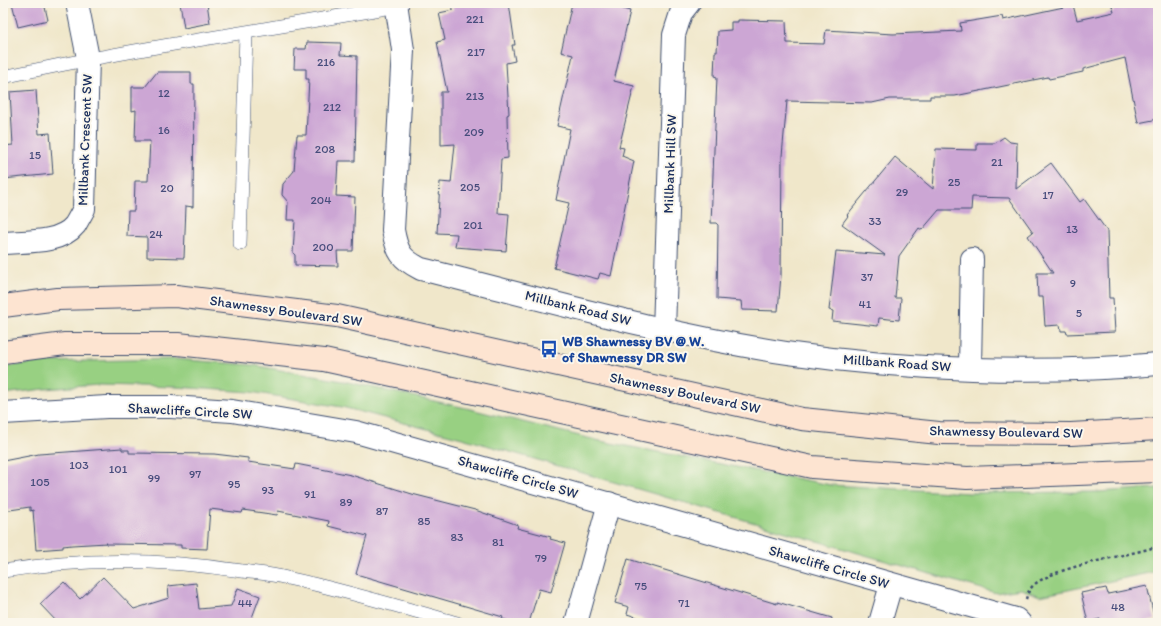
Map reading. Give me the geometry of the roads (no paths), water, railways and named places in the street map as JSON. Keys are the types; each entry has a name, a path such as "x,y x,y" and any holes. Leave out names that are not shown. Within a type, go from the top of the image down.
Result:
{"main road":[{"name":"Shawnessy Boulevard SW","path":"3,306 58,299 176,296 337,316 802,419 939,433 1071,434 1158,429"},
{"path":"3,352 65,344 178,344 324,360 812,467 967,478 1158,471"}],"street":[{"name":"Millbank Crescent SW","path":"3,243 42,240 64,234 74,226 84,209 88,58 77,3"},
{"name":"Millbank Hill SW","path":"664,330 674,35 681,13 689,3"},
{"name":"Millbank Road SW","path":"399,4 403,50 394,230 395,243 400,254 407,262 421,269 664,330 787,353 860,361 970,368 1028,369 1158,364"},
{"path":"970,368 972,259"},
{"name":"Shawcliffe Circle SW","path":"3,413 107,407 171,407 239,412 356,432 1018,621"},
{"path":"576,623 609,503"},
{"path":"880,623 892,585"}],"lane":[{"path":"3,77 88,58 246,33 399,4"},
{"path":"240,244 246,33"},
{"path":"3,571 26,567 109,562 200,565 285,577 425,618 457,623"}],"place":[{"name":"WB Shawnessy BV @ W. of Shawnessy DR SW","path":"549,349"}]}
